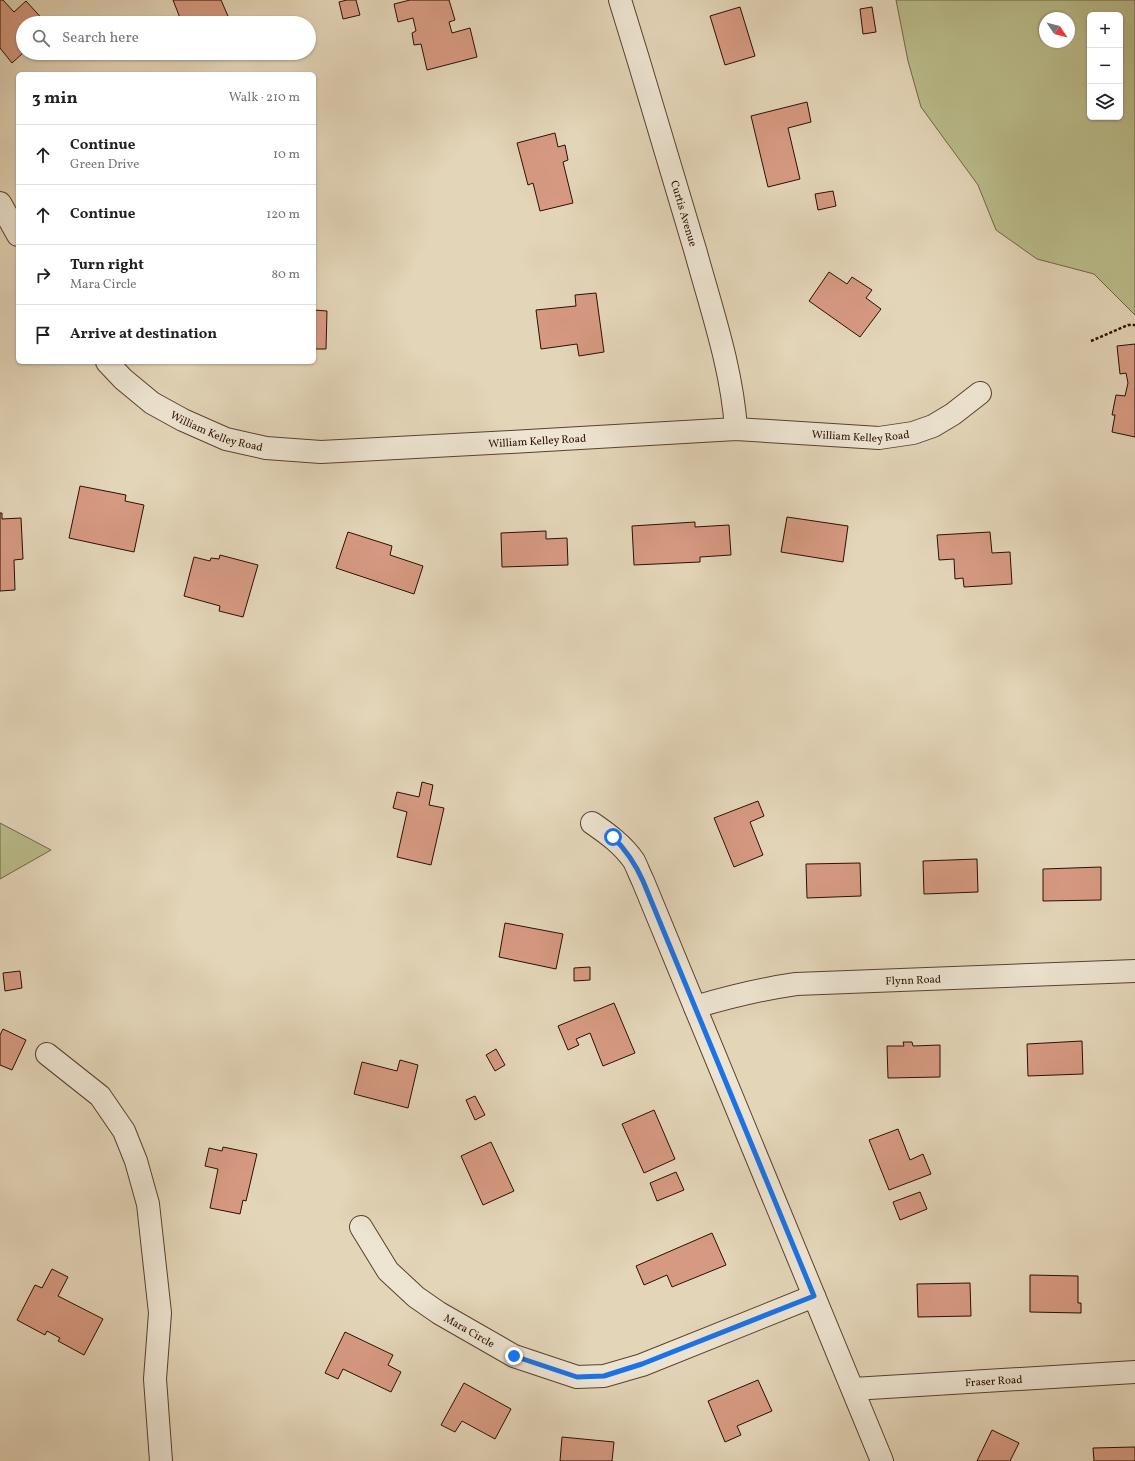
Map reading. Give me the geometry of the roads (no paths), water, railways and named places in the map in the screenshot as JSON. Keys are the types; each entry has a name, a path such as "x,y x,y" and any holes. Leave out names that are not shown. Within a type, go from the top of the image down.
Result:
{"street":[{"name":"Curtis Avenue","path":"620,0 655,113 724,351 736,429"},
{"path":"0,203 16,231"},
{"name":"William Kelley Road","path":"109,364 123,379 152,403 182,420 226,439 266,448 321,452 736,429 879,438 913,433 933,426 953,414 980,393"},
{"path":"592,823 613,837 634,861 882,1461"},
{"name":"Flynn Road","path":"695,1007 742,993 796,984 1135,971"},
{"path":"47,1054 100,1096 124,1131 136,1161 148,1204 160,1312 155,1379 161,1461"},
{"name":"Mara Circle","path":"362,1227 388,1270 416,1297 514,1356 577,1377 604,1376 642,1364 814,1296"},
{"name":"Fraser Road","path":"852,1389 1135,1372"}]}
